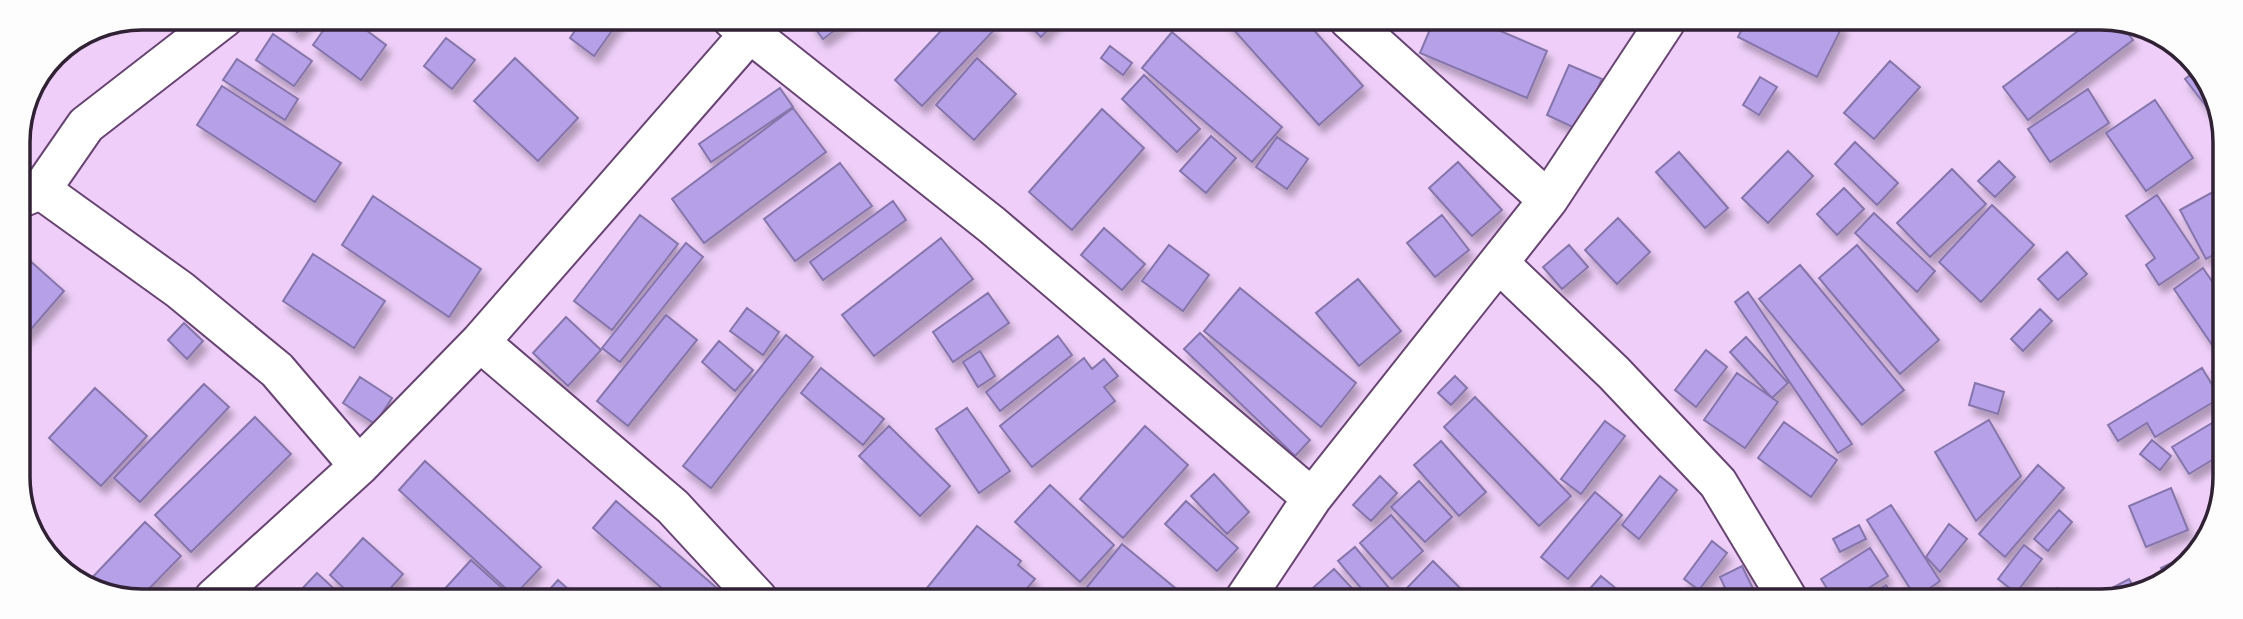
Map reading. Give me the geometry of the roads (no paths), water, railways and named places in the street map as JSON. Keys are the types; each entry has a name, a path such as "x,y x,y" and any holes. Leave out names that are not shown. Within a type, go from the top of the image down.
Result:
{"street":[{"path":"30,194 86,125 208,30"},
{"path":"224,589 359,466 480,342 738,30"},
{"path":"746,30 992,225 1312,498"},
{"path":"1360,30 1548,201"},
{"path":"1253,589 1312,498 1548,201 1660,30"},
{"path":"30,196 180,290 277,370 359,466"},
{"path":"1500,264 1614,373 1718,483 1782,589"},
{"path":"480,342 673,507 749,589"}]}
